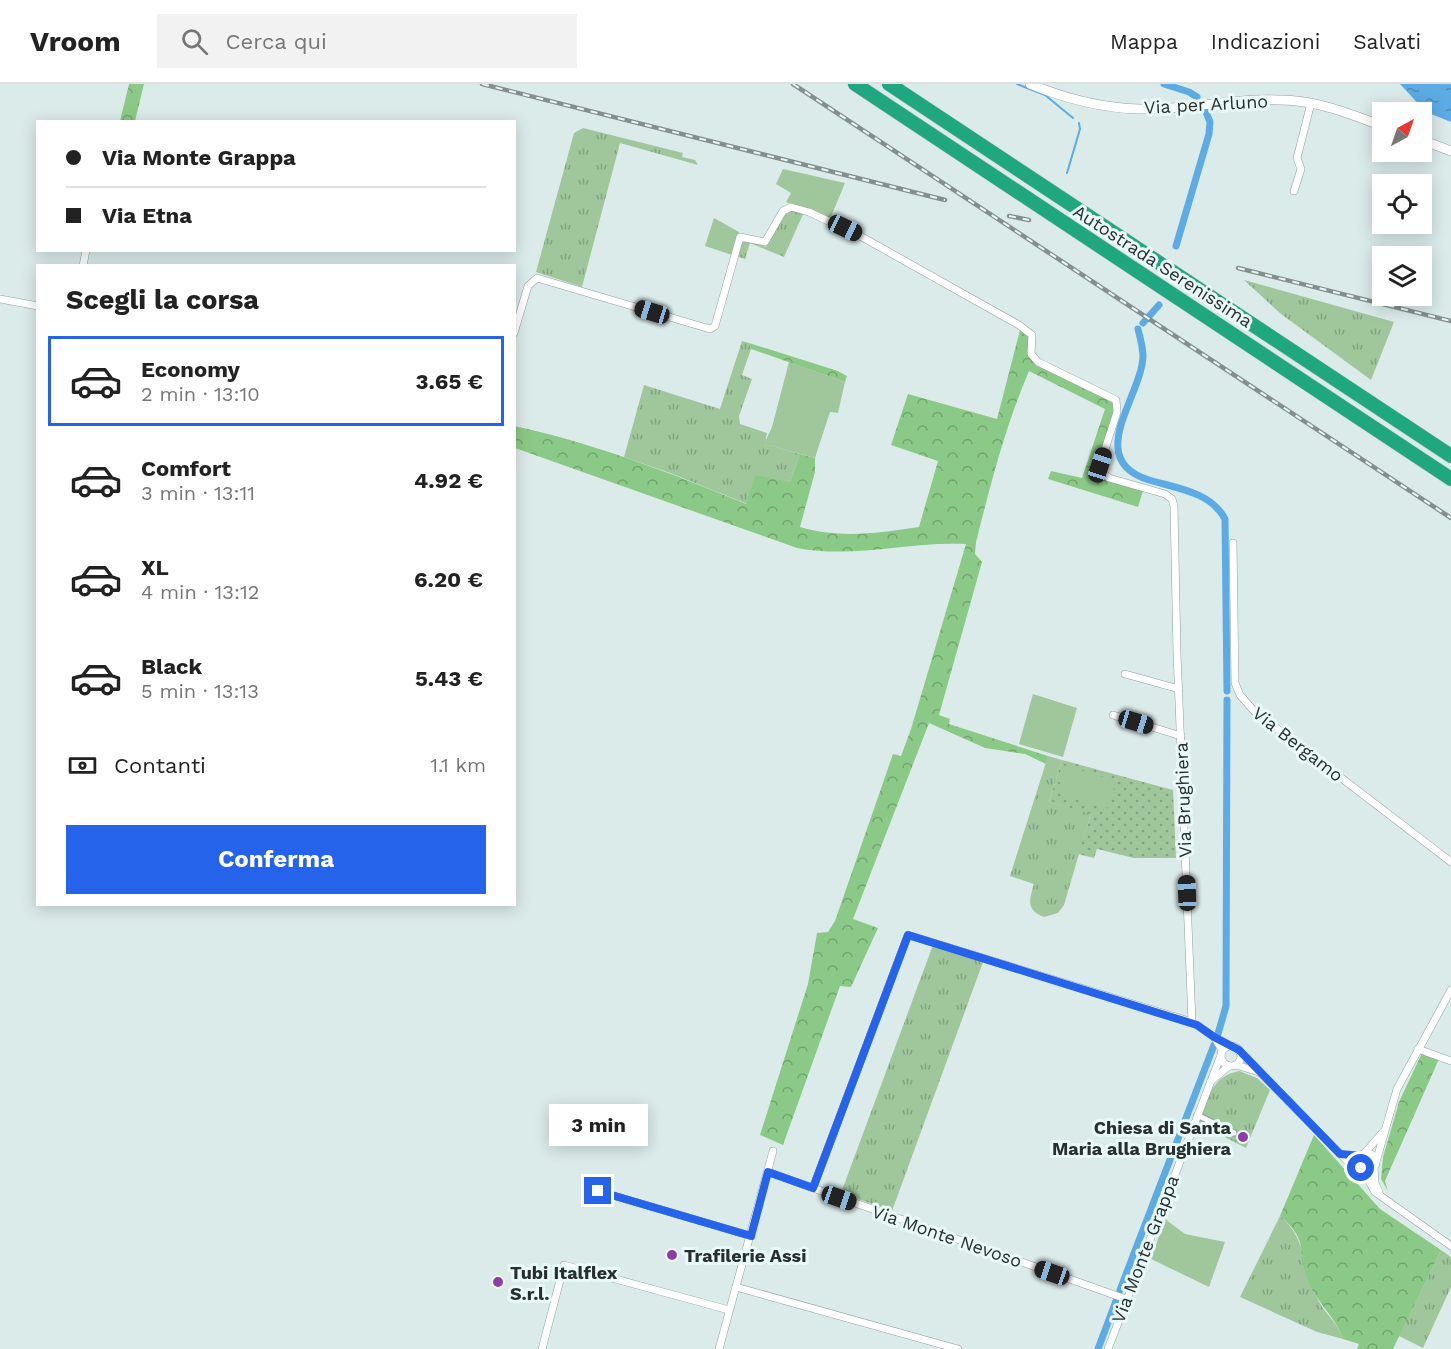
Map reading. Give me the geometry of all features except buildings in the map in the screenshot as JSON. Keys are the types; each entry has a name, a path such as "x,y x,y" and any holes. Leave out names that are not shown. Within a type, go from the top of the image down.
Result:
{"highway":[{"name":"Autostrada Serenissima","path":"855,84 1451,478"},
{"name":"Autostrada Serenissima","path":"890,84 1451,456"}],"street":[{"name":"Via per Arluno","path":"1030,84 1081,103 1141,109 1265,99 1311,104 1372,123"},
{"path":"1294,191 1301,169 1297,158 1311,104"},
{"path":"1432,144 1451,151"},
{"name":"Via Brughiera","path":"516,326 528,286 537,278 710,329 715,326 740,237 765,242 785,209 791,207 809,212 862,237 1026,329 1032,335 1031,354 1038,362 1116,400 1118,408 1100,465 1102,472 1109,478 1165,494 1174,502 1177,650 1192,1022"},
{"path":"0,299 36,306"},
{"name":"Via Bergamo","path":"1233,543 1235,683 1240,695 1254,711 1451,862"},
{"path":"1125,674 1179,689"},
{"path":"1113,715 1181,735"},
{"path":"813,1188 908,935 1192,1022 1239,1051 1353,1166 1362,1169 1375,1165"},
{"path":"1386,1201 1375,1183 1375,1165 1393,1098 1451,990"},
{"path":"1214,1037 1222,1061 1248,1067 1263,1074"},
{"path":"1221,1053 1231,1046"},
{"path":"1418,1049 1451,1061"},
{"path":"1232,1065 1240,1060 1239,1051"},
{"name":"Via Monte Grappa","path":"1108,1349 1120,1297 1221,1053"},
{"name":"Via Monte Grappa","path":"1209,1083 1232,1065"},
{"path":"1197,1115 1234,1133"},
{"path":"1383,1131 1359,1162 1375,1192 1451,1246"},
{"path":"719,1349 773,1151"},
{"path":"1340,1154 1372,1155 1375,1165"},
{"name":"Via Monte Nevoso","path":"768,1172 1120,1297"},
{"path":"598,1191 751,1236"},
{"path":"542,1349 564,1265 729,1310"},
{"path":"736,1287 958,1349"}],"green space":[{"path":"129,84 144,84 135,120 120,120"},
{"path":"583,128 683,153 682,157 695,160 698,165 620,143 582,287 536,272 574,133"},
{"path":"783,169 845,183 830,219 786,202 791,193 776,184"},
{"path":"790,209 804,212 784,257 750,243 745,259 736,256 744,239 766,247 784,212"},
{"path":"714,218 739,232 732,255 705,246"},
{"path":"1244,280 1394,322 1371,380 1281,314"},
{"path":"1020,330 1029,336 1031,357 1116,404 1099,471 1143,491 1138,507 1048,479 1051,471 1082,478 1105,409 1029,371 1006,434 987,498 975,554 982,562 939,715 950,719 949,724 1048,756 1046,764 1025,754 985,748 929,723 853,919 878,928 851,987 840,986 783,1145 760,1135 808,984 817,933 828,932 835,921 893,754 901,756 966,544 839,552 797,548 516,448 516,426 573,441 632,460 746,504 755,475 790,482 800,454 815,458 815,472 800,527 845,534 919,527 938,461 891,445 908,394 997,419"},
{"path":"742,341 749,343 751,349 742,375 752,379 739,416 740,424 767,433 765,444 800,454 790,482 747,504 624,457 644,385 720,409"},
{"path":"749,343 838,371 847,376 845,382 751,349"},
{"path":"789,362 845,382 838,413 830,412 815,458 764,444 772,427"},
{"path":"1033,694 1077,708 1063,757 1019,744"},
{"path":"1048,756 1062,760 1049,802 1091,813 1064,905 1058,913 1044,917 1034,911 1030,904 1034,884 1010,876"},
{"path":"1062,760 1173,790 1176,858 1134,858 1097,849 1094,858 1078,854 1091,814 1049,802"},
{"path":"1065,765 1116,781 1108,808 1057,793"},
{"path":"933,945 983,962 892,1211 841,1193"},
{"path":"1422,1053 1439,1059 1385,1181 1388,1191 1381,1179 1383,1157 1399,1102"},
{"path":"1239,1071 1257,1078 1270,1090 1246,1148 1199,1124 1208,1098 1216,1084 1222,1078"},
{"path":"1314,1135 1380,1209 1441,1250 1393,1349 1357,1349 1359,1344 1343,1339 1336,1324 1309,1283 1296,1233 1280,1216"},
{"path":"1280,1216 1296,1235 1318,1300 1343,1339 1317,1332 1240,1297"},
{"path":"1165,1219 1185,1234 1225,1242 1209,1287 1151,1259"},
{"path":"1441,1250 1451,1257 1451,1287 1423,1348 1399,1336"}],"water":[{"path":"1400,84 1451,84 1451,122 1432,114 1432,102 1417,102"}],"waterway":[{"path":"1017,84 1045,95 1073,118"},
{"path":"1164,84 1197,97"},
{"path":"1176,246 1209,134 1210,122 1206,112"},
{"path":"1067,173 1080,129 1079,123"},
{"path":"1143,323 1159,305"},
{"path":"1138,329 1143,356 1140,372 1121,426 1118,443 1120,458 1130,471 1149,480 1202,497 1219,510 1225,519 1227,691"},
{"path":"1218,1034 1226,1006 1227,700"},
{"path":"1120,1290 1214,1045"},
{"path":"1098,1349 1116,1301"}],"railway":[{"path":"482,84 945,200"},
{"path":"793,84 1451,518"},
{"path":"1009,216 1029,220"},
{"path":"1238,268 1451,321"}],"place":[{"name":"Chiesa di Santa Maria alla Brughiera","path":"1243,1137"},
{"name":"Trafilerie Assi","path":"672,1255"},
{"name":"Tubi Italflex S.r.l.","path":"498,1282"}],"route":[{"path":"598,1191 751,1236 768,1172 813,1188 908,935 1192,1022 1214,1037 1234,1046 1248,1058 1340,1154 1353,1157 1362,1156 1359,1162 1361,1168"}]}
